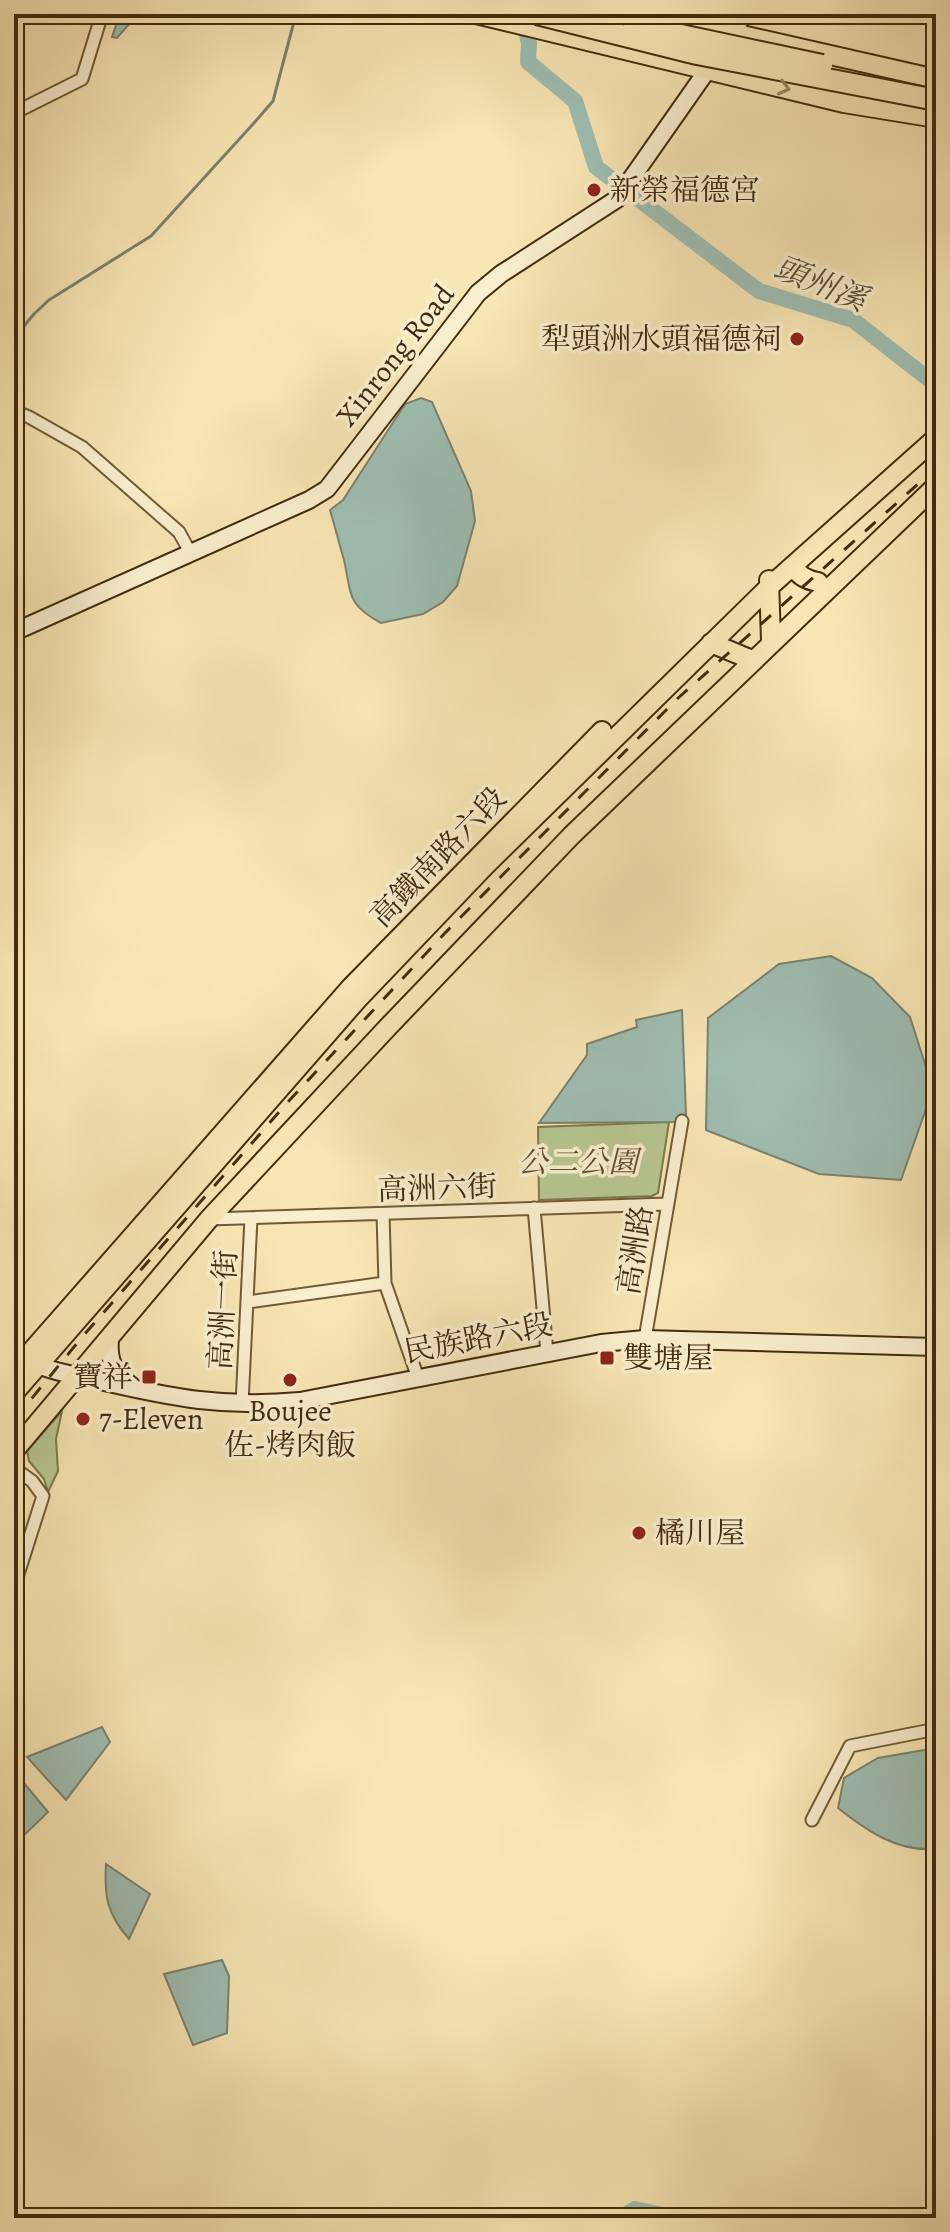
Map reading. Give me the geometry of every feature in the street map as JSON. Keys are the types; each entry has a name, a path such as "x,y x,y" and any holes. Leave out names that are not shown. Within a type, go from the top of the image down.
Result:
{"highway":[{"path":"537,14 697,54 936,100"},
{"path":"588,14 936,86"}],"main road":[{"path":"476,14 844,103 936,118"},
{"path":"628,14 733,33 936,79"},
{"name":"高鐵南路六段","path":"20,1364 377,959 564,769 936,422"},
{"name":"高鐵南路六段","path":"20,1364 485,866 711,643 769,579 794,565 936,438"},
{"path":"771,634 818,582 936,473"},
{"path":"14,1451 204,1207 422,974 574,817 936,486"},
{"path":"794,565 795,571 806,580 818,582"},
{"path":"769,579 771,634"},
{"path":"711,643 746,657"},
{"path":"14,1435 110,1339 209,1219 392,1023 746,657"},
{"path":"357,1000 377,959"},
{"path":"392,1023 422,974"},
{"path":"14,1393 20,1364"}],"street":[{"path":"14,113 82,79 102,14"},
{"name":"Xinrong Road","path":"14,632 309,500 327,489 478,293 501,274 617,199 744,14"},
{"path":"14,411 82,447 179,532 190,552"},
{"name":"高洲路","path":"645,1339 682,1121"},
{"name":"高洲六街","path":"209,1219 667,1204"},
{"path":"534,1208 547,1353"},
{"path":"383,1214 385,1283 418,1378"},
{"name":"高洲一街","path":"242,1404 251,1218"},
{"path":"248,1302 385,1283"},
{"path":"110,1339 109,1353 114,1370 136,1389"},
{"name":"民族路六段","path":"20,1364 198,1402 242,1404 300,1401 601,1343 645,1339 936,1347"},
{"path":"14,1468 32,1481 43,1496 14,1587"},
{"path":"812,1820 850,1746 936,1729"}],"green space":[{"name":"公二公園","path":"669,1122 658,1193 652,1196 539,1200 538,1127"},
{"path":"62,1411 56,1439 58,1471 48,1492 44,1479 29,1461 27,1451"}],"shaded area":[{"path":"120,14 138,14 117,38 112,37"},
{"path":"421,398 432,402 471,491 475,521 457,586 443,602 423,614 381,623 362,610 352,598 330,510 343,500 405,404"},
{"path":"831,956 872,978 910,1017 933,1089 901,1180 819,1174 706,1130 708,1018 779,964"},
{"path":"682,1010 686,1114 676,1122 539,1123 587,1055 587,1044 637,1027 636,1020"},
{"path":"102,1727 110,1742 66,1800 27,1757"},
{"path":"936,1748 936,1849 908,1847 883,1838 838,1808 844,1778 878,1758"},
{"path":"14,1771 48,1812 14,1845"},
{"path":"106,1864 150,1894 129,1939 108,1904"},
{"path":"222,1960 229,1976 227,2033 193,2045 164,1974"}],"waterway":[{"path":"14,338 49,300 151,236 254,123 273,101 296,14"},
{"name":"頭州溪","path":"522,14 529,43 528,62 575,101 596,167 759,291 853,320 936,385"},
{"path":"620,2218 635,2209 676,2218"}],"railway":[{"path":"14,1420 83,1336 287,1103 445,933 677,699 936,468"}],"place":[{"name":"新榮福德宮","path":"594,190"},
{"name":"犁頭洲水頭福德祠","path":"797,339"},
{"name":"雙塘屋","path":"607,1358"},
{"name":"寶祥","path":"149,1377"},
{"name":"Boujee 佐-烤肉飯","path":"290,1380"},
{"name":"7-Eleven","path":"83,1419"},
{"name":"橘川屋","path":"639,1533"}]}
